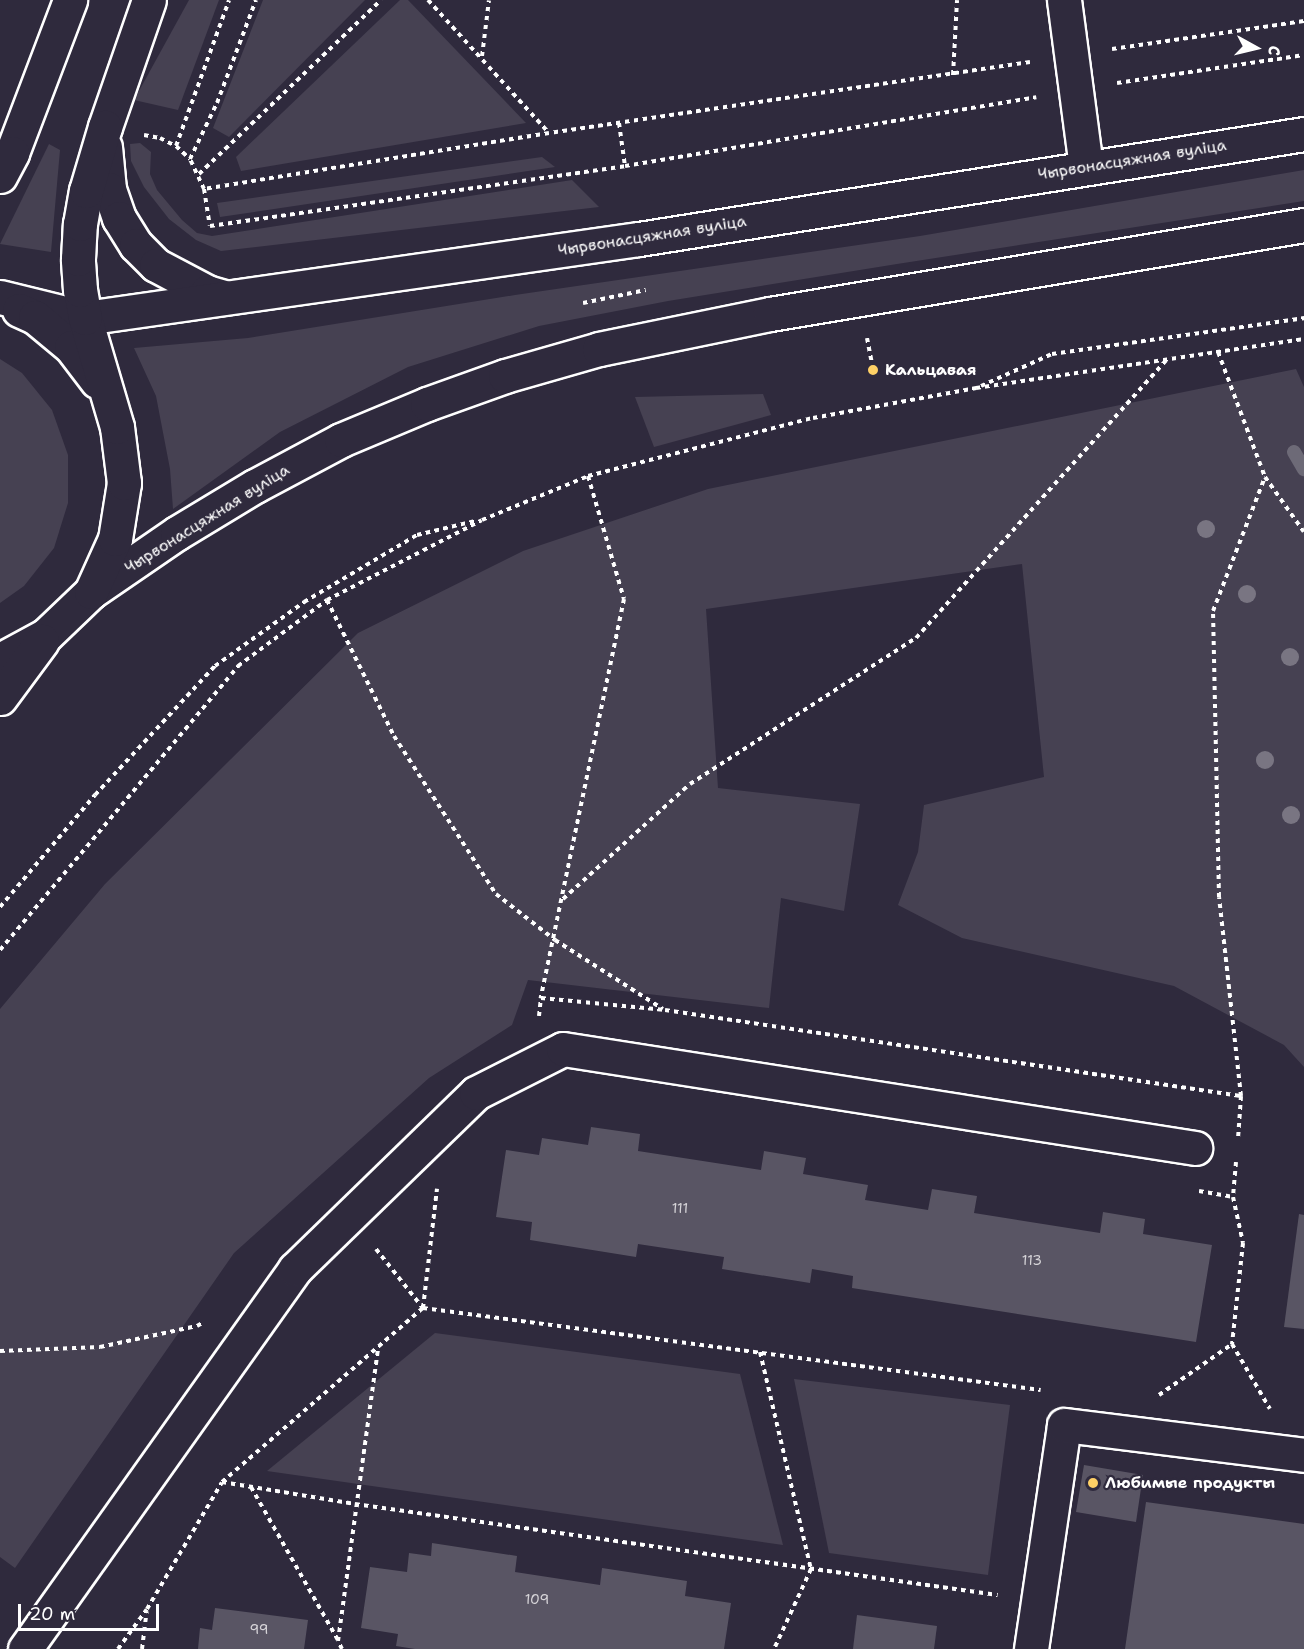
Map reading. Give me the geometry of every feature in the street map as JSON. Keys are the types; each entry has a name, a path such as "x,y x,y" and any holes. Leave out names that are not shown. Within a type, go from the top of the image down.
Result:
{"main road":[{"path":"4,166 70,0"},
{"path":"0,698 46,635 91,592 115,538 124,483 117,427 85,318 80,290 80,224 105,127 149,0"},
{"path":"1064,0 1086,167"},
{"path":"105,127 104,159 109,189 119,218 136,244 156,265 181,280 230,299"},
{"name":"Чырвонасцяжная вуліца","path":"0,297 85,318 230,299 627,240 1304,134"},
{"name":"Чырвонасцяжная вуліца","path":"91,592 177,533 245,492 341,440 427,404 505,376 599,349 770,314 1304,225"},
{"path":"0,302 35,317 71,347 99,384 117,427"},
{"path":"0,660 46,635"},
{"path":"25,1649 295,1269 476,1093 533,1062 563,1049 1195,1148"},
{"path":"1031,1649 1064,1425 1304,1455"}],"path":[{"path":"176,146 229,0"},
{"path":"190,159 217,104 256,0"},
{"path":"199,174 381,0"},
{"path":"428,0 549,133"},
{"path":"482,57 489,0"},
{"path":"953,75 957,0"},
{"path":"204,189 549,133 953,75 1070,55 1304,21"},
{"path":"144,135 160,138 176,146 190,159 199,174 204,189 210,226 625,166 1076,90 1304,55"},
{"path":"619,123 625,166"},
{"path":"583,303 646,290"},
{"path":"976,388 1052,354 1304,318"},
{"path":"0,950 238,666 327,600 482,519 588,476 813,418 976,388 1304,339"},
{"path":"1218,352 1265,477 1304,532"},
{"path":"562,900 690,784 916,638 1167,360"},
{"path":"533,1062 541,998 555,940 624,599 588,476"},
{"path":"1238,1141 1241,1096 1219,897 1213,610 1265,477"},
{"path":"0,907 95,795 214,666 304,602 417,535 482,519"},
{"path":"327,600 394,736 496,894 555,940 665,1010"},
{"path":"541,998 665,1010 1241,1096"},
{"path":"1236,1152 1233,1197 1243,1243 1232,1344 1272,1413"},
{"path":"118,1649 147,1609 222,1482 423,1308 438,1185"},
{"path":"350,1216 423,1308 1053,1391"},
{"path":"0,1351 100,1347 197,1326 207,1320"},
{"path":"1155,1397 1232,1344"},
{"path":"338,1641 378,1347"},
{"path":"760,1352 811,1569 774,1649"},
{"path":"222,1482 355,1504 1000,1595"},
{"path":"250,1486 342,1649"},
{"path":"142,1649 147,1609"}],"shaded area":[{"path":"189,0 219,0 178,110 134,100"},
{"path":"263,0 365,0 229,137 213,128"},
{"path":"400,0 408,0 526,123 241,171 236,157"},
{"path":"140,143 151,152 150,174 157,190 182,220 197,233 212,236 572,180 599,207 221,251 196,240 169,219 144,187 131,161 130,144"},
{"path":"49,144 60,150 51,252 0,244"},
{"path":"542,157 555,167 220,217 217,203"},
{"path":"1304,170 1304,201 668,301 539,326 408,367 280,432 173,509 170,469 156,396 134,348 248,338 515,295 920,236"},
{"path":"0,359 22,373 52,410 68,455 68,503 54,548 24,586 0,603"},
{"path":"1296,369 1304,387 1304,1067 1284,1045 1174,986 962,938 898,905 918,852 924,805 1044,777 1022,564 706,609 718,788 860,804 844,911 781,898 769,1008 528,980 512,1025 429,1078 234,1253 15,1568 0,1557 0,1009 105,884 358,633 523,551 708,489"},
{"path":"763,394 771,415 654,447 635,397"},
{"path":"435,1333 740,1374 783,1545 267,1471"},
{"path":"794,1379 1010,1405 988,1575 829,1553"}],"building":[{"path":"591,1127 640,1134 638,1151 761,1170 764,1151 806,1158 803,1174 868,1185 865,1200 928,1210 932,1189 977,1196 974,1213 1100,1233 1103,1212 1145,1219 1143,1234 1212,1245 1196,1342 852,1288 853,1276 812,1269 810,1283 722,1269 724,1257 638,1244 636,1257 530,1240 532,1222 496,1217 506,1150 539,1155 542,1138 588,1145"},
{"path":"1299,1214 1304,1215 1304,1329 1284,1327"},
{"path":"1084,1465 1143,1475 1136,1522 1076,1512"},
{"path":"1146,1502 1304,1524 1304,1649 1125,1649"},
{"path":"432,1543 517,1556 515,1572 600,1585 602,1568 687,1581 685,1596 731,1603 724,1649 415,1649 396,1646 398,1634 361,1628 370,1567 407,1572 409,1553 431,1556"},
{"path":"215,1608 308,1620 304,1649 198,1649 200,1628 212,1630"},
{"path":"857,1615 937,1626 934,1649 853,1649"}],"waterway":[{"path":"1294,452 1304,469"}],"place":[{"name":"Кальцавая","path":"873,370"},
{"name":"Любимые продукты","path":"1093,1483"}]}
